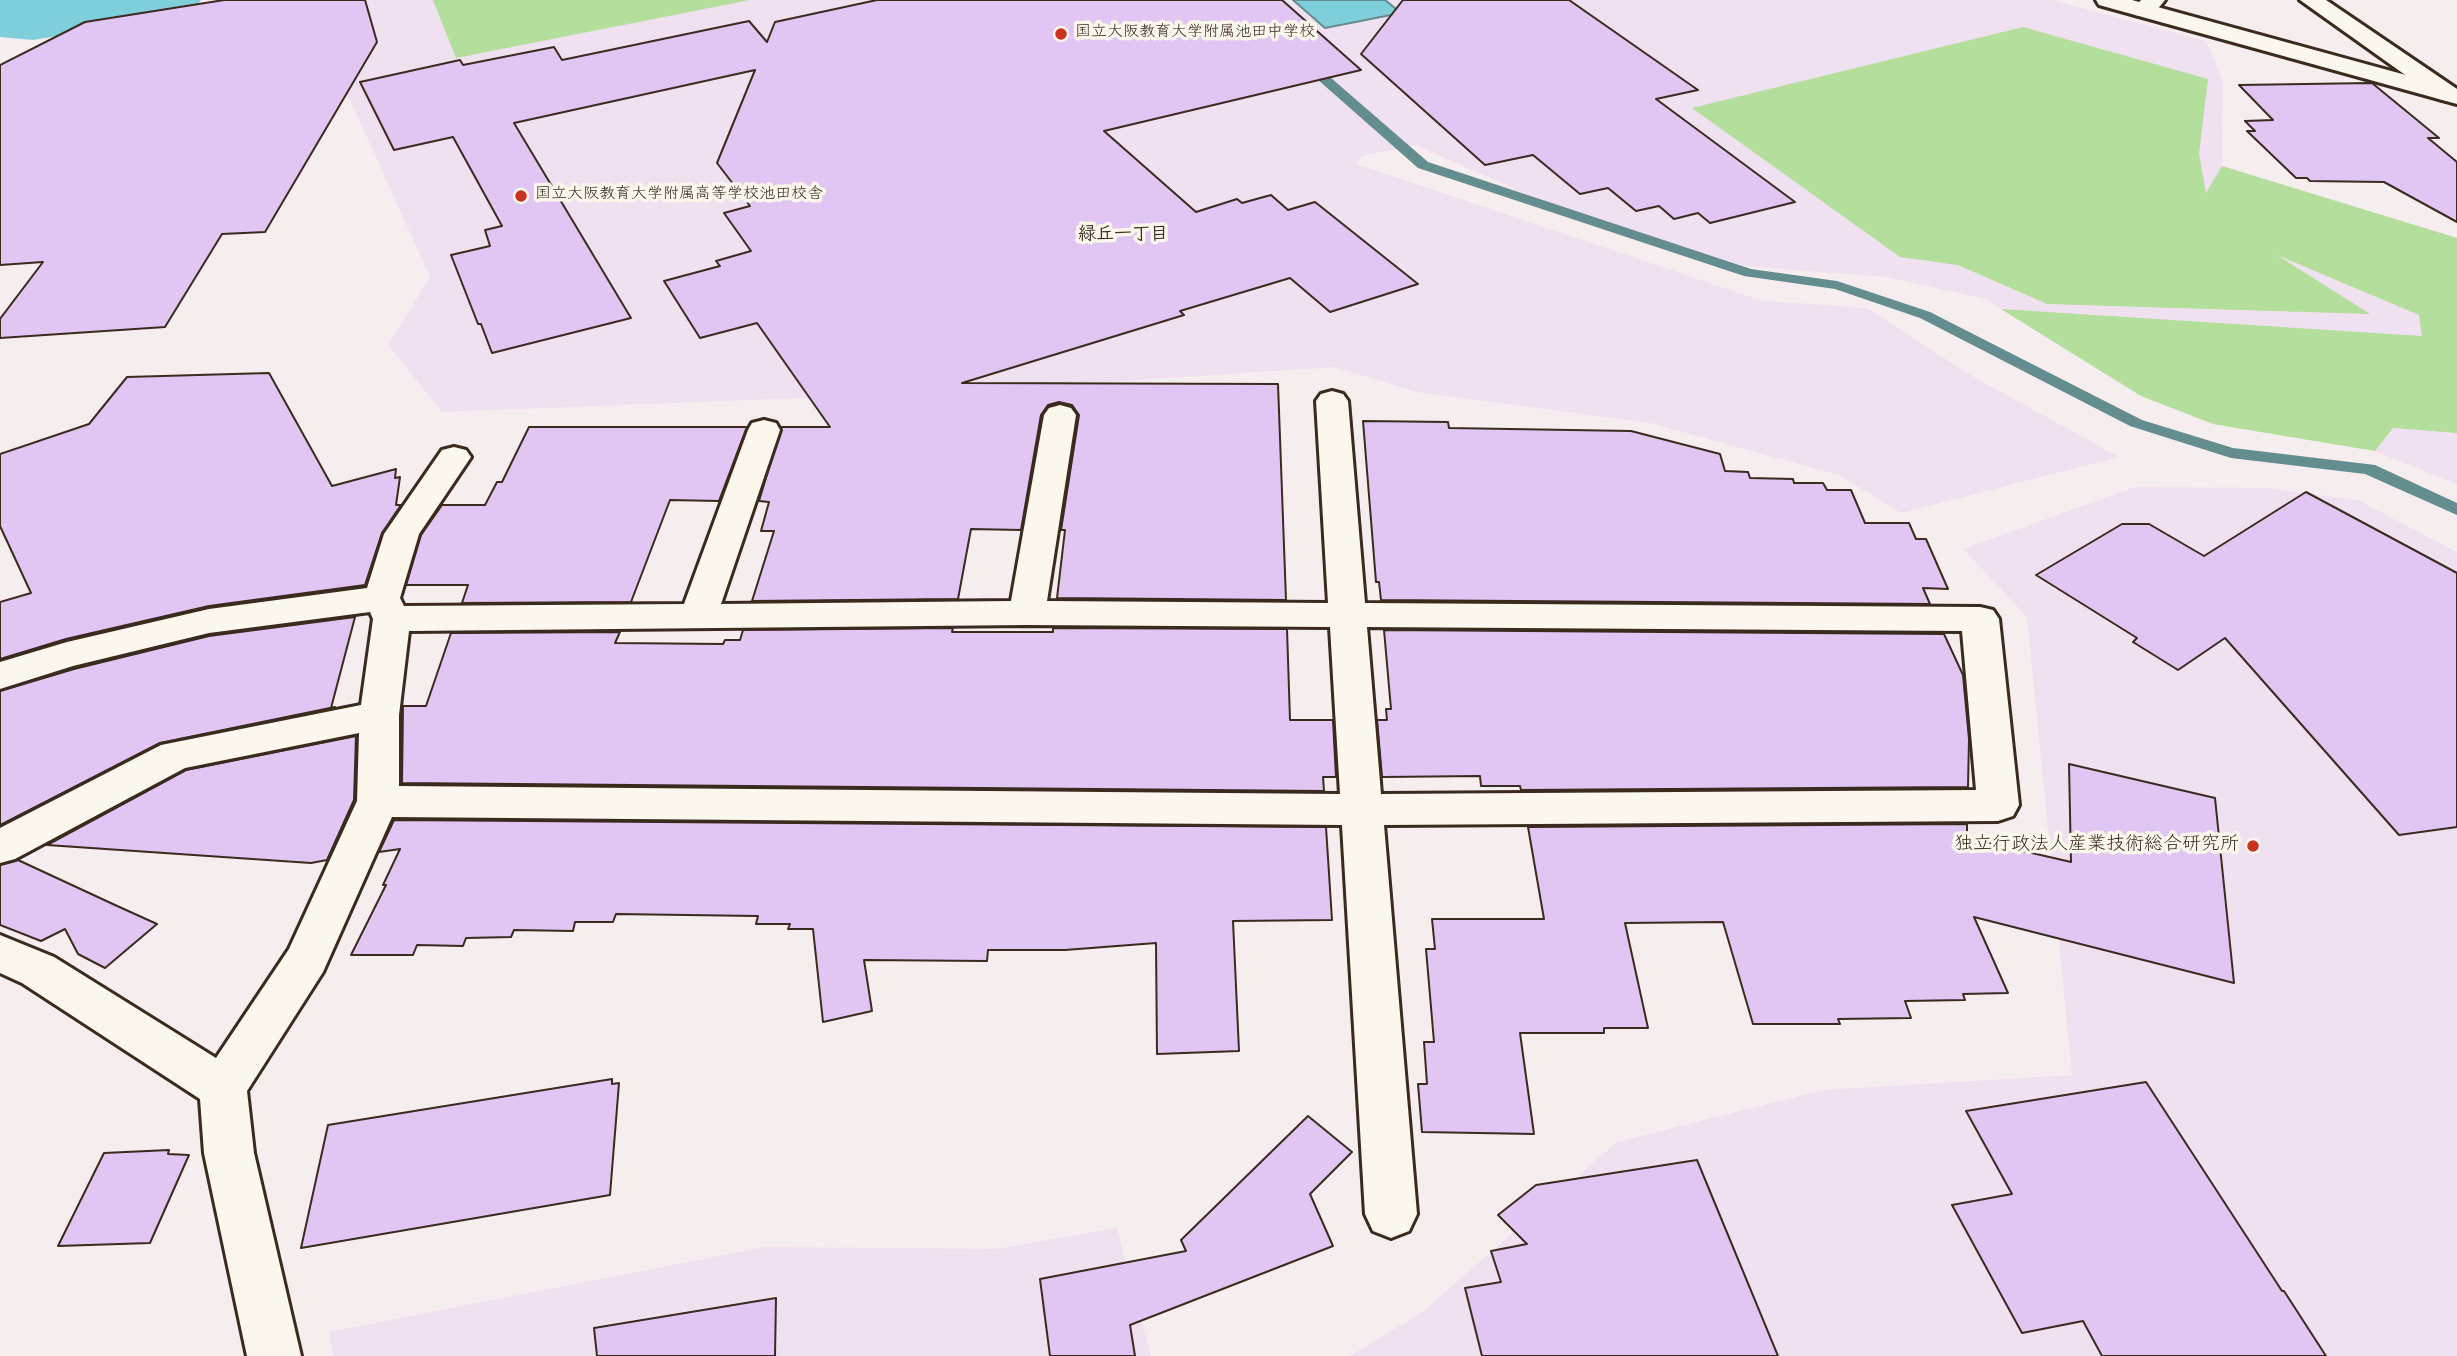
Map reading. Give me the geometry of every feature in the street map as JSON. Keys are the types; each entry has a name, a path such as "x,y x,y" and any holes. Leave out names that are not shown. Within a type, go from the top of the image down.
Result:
{"street":[{"path":"2107,0 2149,5 2452,96"},
{"path":"2311,0 2452,96"},
{"path":"1332,401 1391,1214"},
{"path":"1027,613 1060,415"},
{"path":"698,616 764,430"},
{"path":"274,1356 229,1153 223,1088 307,959 378,801 379,715 387,608 402,534 454,457"},
{"path":"0,677 67,655 209,621 387,608 698,616 1027,613 1980,619 1998,805 1363,810 378,801"},
{"path":"0,848 175,755 379,715"},
{"path":"0,953 38,970 223,1088"}],"shaded area":[{"path":"314,0 2051,0 2206,41 2223,80 2222,166 2457,238 2457,484 2375,451 2213,424 2141,396 1985,299 1887,277 1744,266 1558,208 1416,145 1361,156 1356,164 1763,301 1867,308 1972,376 2119,457 1901,513 1839,475 1650,423 1416,392 1335,367 954,392 442,412 388,345 430,277 342,82"},
{"name":"独立行政法人産業技術総合研究所","path":"2135,487 2265,488 2358,500 2457,552 2457,1356 1350,1356 1421,1313 1617,1142 1824,1090 2072,1075 2027,617 1963,549"},
{"path":"1117,1228 1151,1356 333,1356 329,1332 765,1247 996,1249"}],"green space":[{"path":"433,0 750,0 456,58"},
{"path":"2023,27 2208,79 2199,154 2206,193 2222,166 2457,238 2457,433 2393,428 2375,451 2213,424 2141,396 2001,309 2422,336 2419,315 2277,255 2370,314 2047,304 1958,265 1900,257 1692,108"}],"water":[{"path":"1293,0 1385,0 1401,13 1325,28"}],"building":[{"path":"224,0 365,0 377,42 265,232 222,234 165,327 0,338 0,319 43,262 0,265 0,65 85,22"},
{"path":"877,0 1282,0 1361,70 1104,131 1196,212 1237,199 1242,203 1271,195 1288,210 1315,202 1418,284 1330,312 1290,278 1180,311 1184,315 962,383 1278,384 1286,600 1057,598 1065,530 1061,530 1079,415 1072,405 1059,402 1048,405 1041,415 1021,530 971,529 958,599 752,601 774,531 761,531 769,502 759,501 781,427 830,427 757,323 700,338 664,281 720,266 716,261 751,251 724,213 750,206 717,163 755,70 514,123 631,318 492,353 451,255 490,246 485,230 502,226 453,137 394,150 360,82 460,60 463,65 554,47 562,60 749,21 767,42 775,22"},
{"path":"1403,0 1569,0 1698,90 1656,99 1795,202 1710,223 1698,213 1674,219 1659,206 1636,211 1608,188 1580,194 1533,155 1485,165 1361,54"},
{"path":"2372,83 2439,138 2428,138 2457,162 2457,222 2384,182 2310,181 2307,178 2296,178 2247,131 2255,131 2245,121 2273,120 2239,85"},
{"path":"269,373 332,486 396,469 395,478 400,477 396,505 401,505 382,533 365,585 209,606 66,639 0,659 0,602 31,593 0,526 0,454 89,424 127,377"},
{"path":"1363,421 1448,422 1449,428 1631,431 1720,454 1725,471 1748,472 1750,478 1793,479 1794,483 1823,483 1827,490 1851,490 1865,523 1909,523 1916,539 1926,539 1948,589 1923,588 1930,604 1381,600 1379,582 1376,582"},
{"path":"529,427 747,427 719,501 670,500 631,602 462,603 468,585 406,585 421,535 442,505 485,505 497,482 502,482"},
{"path":"2306,492 2457,573 2457,827 2399,835 2225,638 2178,670 2133,642 2137,638 2036,575 2122,524 2149,524 2204,556"},
{"path":"355,617 331,708 160,743 0,825 0,691 74,669 209,636"},
{"path":"953,628 952,632 1053,632 1053,628 1287,629 1290,720 1333,720 1336,777 1323,777 1324,791 402,783 403,706 426,706 451,633 620,632 615,643 723,644 725,640 740,640 743,630"},
{"path":"1384,630 1944,634 1963,675 1969,739 1968,787 1521,790 1520,786 1481,786 1480,776 1382,777 1377,720 1387,720 1386,709 1391,709"},
{"path":"356,736 354,800 327,860 311,863 47,845 186,770"},
{"path":"2069,764 2215,798 2234,983 1974,917 2008,993 1963,994 1965,1000 1905,1001 1911,1018 1838,1019 1840,1024 1753,1024 1723,922 1625,923 1648,1028 1604,1028 1604,1033 1520,1033 1534,1134 1422,1132 1418,1084 1427,1084 1424,1042 1434,1042 1426,949 1435,949 1432,919 1544,919 1528,827 1967,824 1967,838 2071,862"},
{"path":"394,820 1326,827 1332,920 1233,921 1239,1051 1157,1054 1156,943 1065,950 988,950 987,961 864,960 872,1011 823,1022 813,929 788,929 790,924 756,924 758,916 616,914 613,922 575,922 573,931 514,930 511,937 466,938 463,946 417,945 413,955 351,955 386,885 383,885 400,849 379,852"},
{"path":"18,860 157,924 105,968 78,954 65,929 41,941 0,925 0,865"},
{"path":"612,1079 612,1084 619,1083 610,1195 301,1248 328,1125"},
{"path":"2146,1082 2326,1356 2102,1356 2083,1321 2022,1333 1952,1205 2012,1194 1966,1111"},
{"path":"1308,1116 1352,1152 1310,1194 1333,1246 1130,1325 1135,1356 1050,1356 1040,1279 1186,1251 1181,1240"},
{"path":"169,1150 168,1154 189,1155 150,1243 58,1246 104,1153"},
{"path":"1697,1160 1778,1356 1482,1356 1465,1288 1501,1282 1491,1251 1527,1244 1498,1215 1536,1185"},
{"path":"776,1298 775,1356 597,1356 594,1328"}],"waterway":[{"path":"0,17 33,20 168,0"},
{"path":"1304,61 1423,165 1749,273 1837,285 1925,315 2136,423 2231,453 2369,469 2457,510"}],"place":[{"name":"国立大阪教育大学附属池田中学校","path":"1061,34"},
{"name":"国立大阪教育大学附属高等学校池田校舎","path":"521,196"},
{"name":"独立行政法人産業技術総合研究所","path":"2253,846"}],"district":[{"name":"緑丘一丁目","path":"1123,236"}]}
